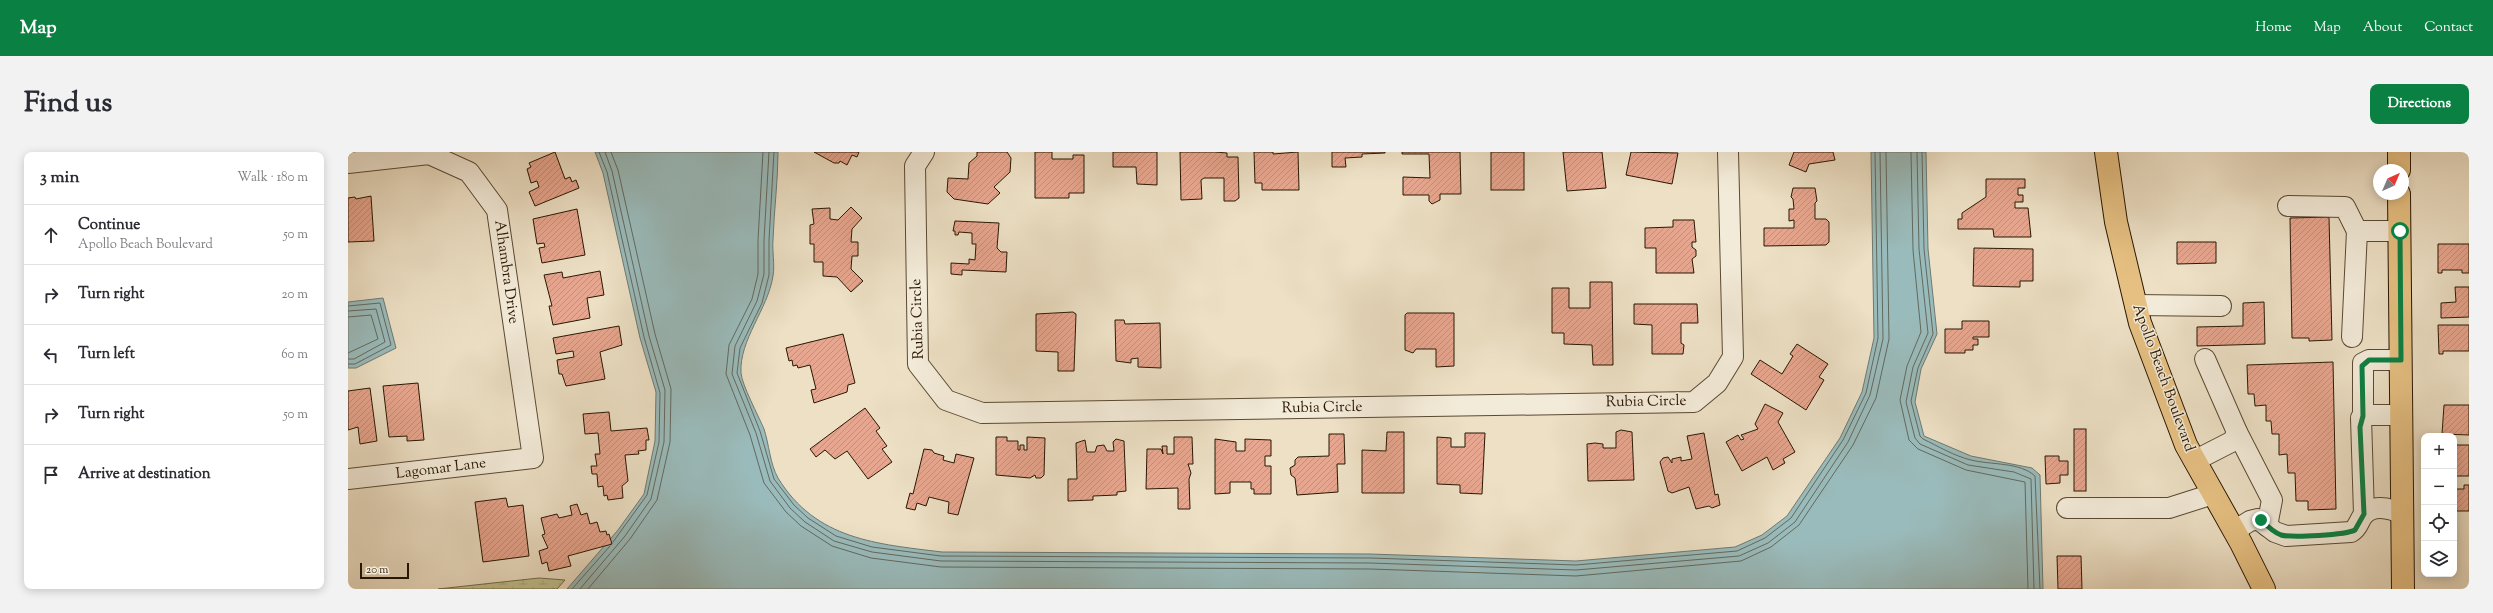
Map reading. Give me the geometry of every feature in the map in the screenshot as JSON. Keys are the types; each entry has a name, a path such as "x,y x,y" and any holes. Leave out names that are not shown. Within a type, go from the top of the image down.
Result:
{"main road":[{"name":"Apollo Beach Boulevard","path":"2106,152 2116,222 2140,323 2186,445 2234,531 2264,589"},
{"path":"2399,152 2399,164"},
{"path":"2399,200 2403,589"}],"street":[{"name":"Rubia Circle","path":"924,152 915,166 918,364 946,400 982,413 1694,402 1717,383 1733,357 1728,152"},
{"name":"Alhambra Drive","path":"348,163 429,154 470,172 498,210 533,458"},
{"path":"2288,206 2345,206 2357,231 2352,337"},
{"path":"2357,231 2400,231"},
{"path":"2135,305 2221,306"},
{"path":"2205,359 2237,432 2272,500 2267,526"},
{"path":"2234,531 2253,519 2261,520 2267,526 2286,536 2351,532 2358,526 2364,514 2360,427 2363,416 2363,363 2369,360 2401,360"},
{"path":"2363,416 2401,415"},
{"path":"2194,460 2233,440 2237,432"},
{"name":"Lagomar Lane","path":"348,479 533,458"},
{"path":"2067,508 2169,508 2213,494"},
{"path":"2364,514 2377,508 2385,508 2402,514"}],"green space":[{"path":"539,578 565,580 557,589 438,589"}],"water":[{"path":"595,152 778,152 774,218 773,276 766,300 744,349 741,373 747,392 764,429 773,467 778,478 793,499 811,515 829,527 850,535 894,546 942,552 1370,554 1576,561 1735,547 1762,535 1787,516 1840,438 1862,392 1874,338 1871,152 1926,152 1928,249 1937,334 1921,369 1915,402 1924,436 1971,456 2032,468 2040,475 2043,589 567,589 618,530 644,494 655,441 656,392 640,338 603,173"},
{"path":"383,298 396,348 356,368 348,368 348,302"}],"building":[{"path":"555,152 565,179 570,177 572,182 576,180 579,188 535,206 529,192 539,187 537,181 531,183 527,169 531,167 529,163"},
{"path":"814,152 859,152 857,157 852,155 847,165 840,161 839,163 834,163"},
{"path":"977,152 1007,152 1011,158 1010,172 994,187 1000,193 988,204 954,199 947,192 948,178 968,179 969,163 977,156"},
{"path":"1035,152 1052,152 1052,159 1073,159 1073,155 1084,155 1084,193 1069,193 1069,198 1035,198"},
{"path":"1113,152 1157,152 1157,185 1137,184 1136,167 1113,167"},
{"path":"1180,152 1227,153 1227,157 1238,157 1239,198 1235,201 1224,201 1224,178 1204,178 1201,180 1202,199 1181,200"},
{"path":"1254,152 1273,152 1273,154 1298,152 1299,190 1262,190 1262,183 1255,183"},
{"path":"1332,152 1385,153 1362,154 1362,157 1345,158 1346,167 1332,167"},
{"path":"1402,152 1460,152 1461,194 1440,194 1440,200 1432,204 1429,201 1429,195 1403,195 1403,177 1430,178 1429,154 1402,154"},
{"path":"1491,152 1524,152 1524,190 1491,190"},
{"path":"1563,152 1602,152 1606,188 1567,191"},
{"path":"1631,152 1678,153 1672,184 1626,175"},
{"path":"1794,152 1833,152 1835,160 1809,164 1806,172 1789,165"},
{"path":"1986,179 2025,179 2025,188 2018,188 2018,195 2023,195 2023,202 2015,202 2015,208 2028,208 2031,237 1994,237 1993,229 1958,229 1958,219 1962,219 1962,213 1986,197"},
{"path":"1793,188 1815,188 1817,201 1815,203 1815,219 1826,219 1829,222 1829,242 1826,245 1764,246 1764,228 1794,228 1794,220 1789,221 1789,209 1794,209 1793,199 1791,197"},
{"path":"371,196 374,241 348,242 348,198 355,197 356,199"},
{"path":"851,207 862,218 852,229 851,242 858,242 858,256 852,256 851,269 863,281 851,292 837,277 823,276 823,262 814,262 814,244 810,244 810,225 814,224 812,209 830,208 830,219 838,220"},
{"path":"577,209 585,255 542,263 539,248 545,247 544,243 537,244 533,219"},
{"path":"2329,217 2332,340 2309,341 2309,338 2292,338 2290,218"},
{"path":"1673,220 1694,220 1696,242 1692,242 1692,247 1696,250 1696,256 1692,259 1694,273 1656,273 1656,248 1645,248 1645,228 1673,227"},
{"path":"955,221 999,223 997,248 1001,252 1007,252 1006,272 962,270 962,275 951,274 951,263 969,264 969,259 975,260 976,244 972,244 972,233 959,232 958,235 955,235 955,231 953,231"},
{"path":"2177,242 2216,242 2216,263 2177,264"},
{"path":"2438,244 2469,244 2469,273 2462,273 2462,270 2442,270 2442,273 2438,273"},
{"path":"1974,248 2033,249 2033,281 2020,281 2020,287 1973,286"},
{"path":"600,271 604,295 587,298 590,318 553,325 549,306 552,306 544,275 562,272 563,278"},
{"path":"1590,282 1612,282 1613,365 1593,365 1592,345 1564,344 1564,333 1552,333 1552,288 1569,288 1569,308 1590,308"},
{"path":"2455,287 2469,287 2469,317 2441,318 2441,303 2456,302"},
{"path":"2264,302 2265,344 2197,346 2197,327 2243,326 2243,303"},
{"path":"1634,304 1697,304 1698,323 1681,323 1681,343 1684,345 1683,354 1652,354 1652,325 1634,324"},
{"path":"1073,312 1076,314 1074,371 1058,371 1058,352 1036,351 1036,314"},
{"path":"1407,313 1454,313 1454,366 1436,367 1436,349 1416,349 1413,353 1405,350 1405,315"},
{"path":"1115,320 1124,320 1125,324 1160,323 1161,368 1138,367 1138,358 1131,359 1131,363 1116,361"},
{"path":"1962,321 1989,321 1989,337 1973,337 1973,339 1978,339 1978,345 1973,345 1973,350 1965,350 1965,353 1945,353 1945,329 1962,329"},
{"path":"2438,325 2469,325 2469,351 2443,351 2443,354 2439,354"},
{"path":"619,326 622,345 600,352 605,379 566,386 562,374 559,374 557,360 574,357 573,351 556,354 553,338"},
{"path":"843,334 855,383 848,385 847,392 814,403 811,390 816,389 810,365 798,368 797,365 793,366 792,360 789,361 786,348"},
{"path":"1797,344 1828,364 1819,377 1824,380 1806,410 1751,374 1760,360 1782,374 1793,356 1790,354"},
{"path":"2333,362 2336,509 2308,510 2308,501 2296,501 2295,473 2288,473 2287,454 2279,455 2279,434 2272,434 2271,421 2266,421 2266,405 2255,406 2254,394 2248,394 2247,365"},
{"path":"418,383 424,440 407,441 407,436 389,437 383,386"},
{"path":"370,388 377,441 360,444 358,427 348,430 348,391"},
{"path":"1765,404 1783,413 1778,422 1795,452 1783,459 1785,463 1773,470 1767,457 1742,471 1726,442 1738,435 1741,440 1744,439 1741,435 1758,429 1755,424"},
{"path":"2444,405 2469,405 2469,435 2442,433"},
{"path":"865,408 880,428 876,431 887,446 882,449 892,462 868,479 847,451 835,459 825,450 816,457 810,449"},
{"path":"609,412 611,431 647,428 649,440 646,440 646,450 638,451 639,454 625,455 628,481 622,486 623,498 608,500 607,495 604,496 603,486 598,487 597,474 592,474 591,466 597,466 595,454 600,454 598,433 585,434 583,414"},
{"path":"2074,429 2086,429 2086,491 2074,491"},
{"path":"1621,430 1632,432 1634,480 1588,481 1587,444 1603,444 1603,448 1616,448 1616,432"},
{"path":"1387,432 1404,432 1404,493 1362,493 1362,450 1386,451"},
{"path":"1465,433 1485,433 1482,494 1460,493 1460,485 1437,484 1437,437 1451,438 1451,447 1465,447"},
{"path":"1704,433 1715,495 1718,494 1720,505 1712,508 1709,506 1696,509 1689,487 1672,493 1668,491 1660,462 1663,458 1668,457 1672,463 1672,459 1681,457 1681,461 1692,459 1687,436"},
{"path":"1329,434 1344,434 1345,464 1337,464 1338,492 1297,495 1295,478 1291,475 1290,468 1295,465 1295,460 1298,457 1329,456"},
{"path":"996,437 1007,437 1007,441 1018,441 1018,450 1020,450 1020,445 1024,445 1024,450 1027,450 1027,437 1045,438 1044,475 1041,478 1036,478 1035,475 1030,478 996,475"},
{"path":"1174,437 1192,437 1193,464 1188,464 1191,473 1189,479 1190,509 1178,509 1178,488 1146,489 1147,449 1161,449 1163,454 1162,446 1167,446 1167,454 1174,454"},
{"path":"1116,439 1124,441 1126,491 1117,492 1117,495 1093,496 1093,500 1068,501 1068,479 1077,479 1076,443 1085,440 1087,452 1095,452 1097,446 1104,445 1107,451 1114,451 1113,442"},
{"path":"1215,439 1236,442 1236,451 1245,451 1245,439 1271,440 1271,456 1265,456 1265,466 1271,466 1271,494 1254,494 1254,489 1251,489 1251,482 1230,482 1230,493 1215,494"},
{"path":"2457,445 2469,445 2469,476 2457,476"},
{"path":"924,449 932,450 934,453 944,456 943,460 954,463 956,454 974,458 958,515 948,513 949,502 929,497 926,506 917,503 915,510 906,508 910,493 913,494"},
{"path":"2045,456 2059,456 2059,461 2068,461 2068,475 2060,475 2060,483 2046,484"},
{"path":"2464,485 2469,485 2469,511 2457,511 2457,489 2464,489"},
{"path":"506,498 508,507 523,505 529,556 483,562 475,502"},
{"path":"577,504 581,515 587,513 590,524 597,522 600,532 606,531 607,535 609,534 612,544 568,556 571,566 549,571 547,562 542,564 539,551 548,548 542,535 545,534 541,518 557,514 559,518 572,515 570,506"},
{"path":"2057,556 2081,556 2082,589 2058,589"}],"route":[{"path":"2261,520 2275,532 2286,536 2342,533 2355,530 2364,514 2360,427 2360,421 2363,416 2362,366 2365,361 2369,360 2401,360 2400,231"}]}
